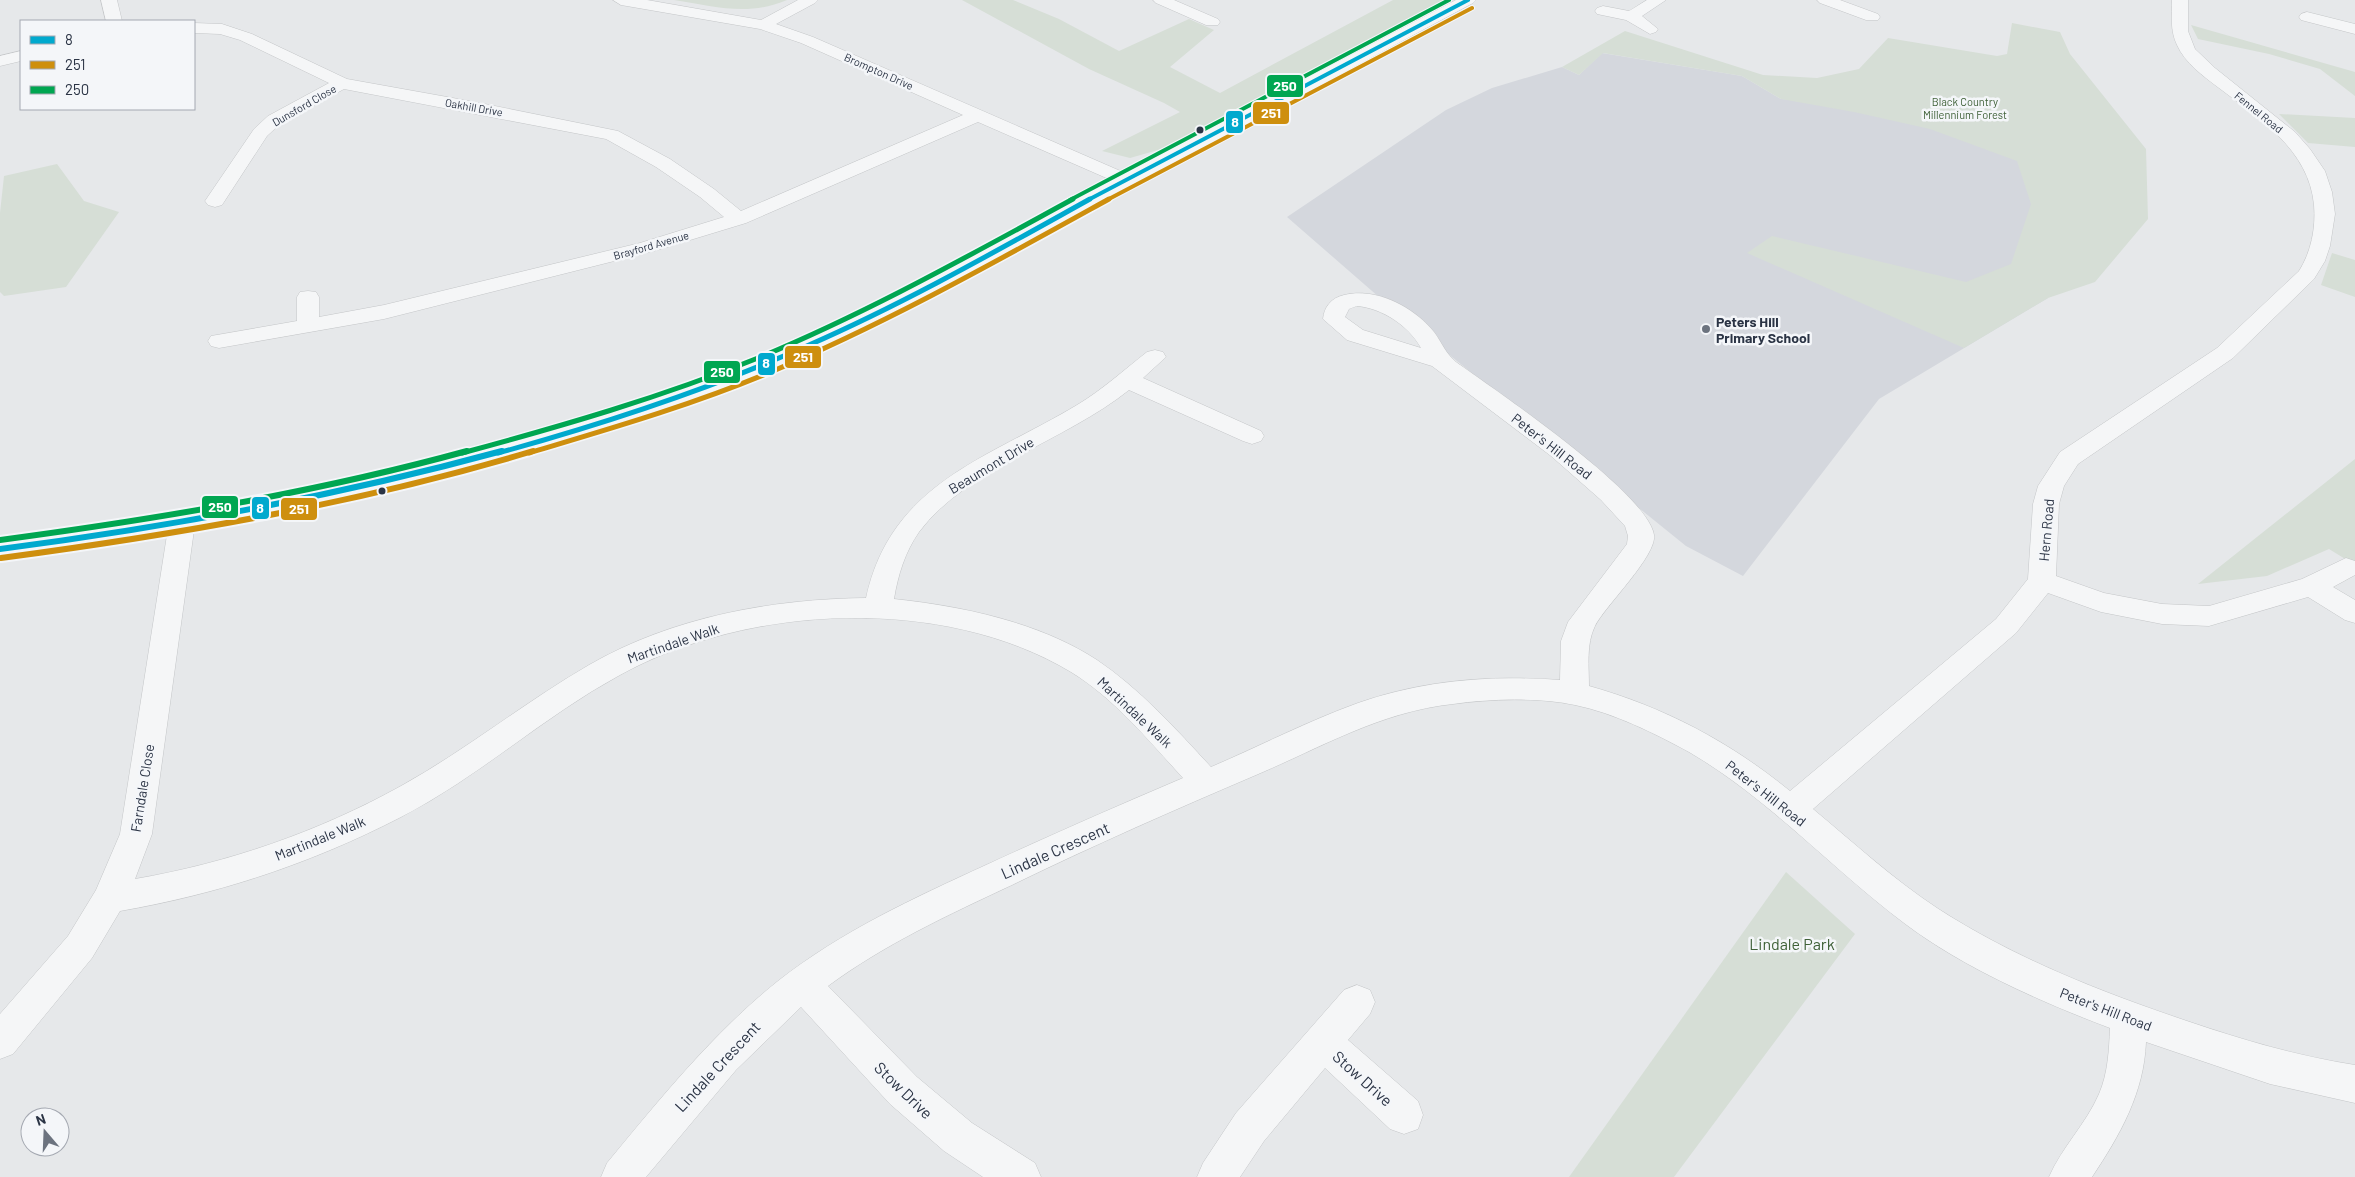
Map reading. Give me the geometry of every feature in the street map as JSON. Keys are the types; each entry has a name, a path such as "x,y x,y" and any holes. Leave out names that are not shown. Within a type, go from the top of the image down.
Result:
{"street":[{"path":"109,0 114,20"},
{"name":"Brompton Drive","path":"621,0 763,24 807,40 1126,180"},
{"path":"763,24 810,0"},
{"path":"1168,3 1193,0"},
{"path":"0,549 85,539 182,524 425,473 549,439 676,397 821,339 948,278 1126,180 1468,0"},
{"path":"1631,16 1658,0"},
{"path":"1825,0 1875,19"},
{"name":"Fennel Road","path":"2180,0 2179,27 2183,43 2208,71 2285,131 2311,163 2325,200 2324,223 2316,263"},
{"path":"2308,1 2306,24 2355,29"},
{"path":"1168,3 1212,22"},
{"path":"1603,11 1631,16 1650,29"},
{"name":"Oakhill Drive","path":"195,28 222,29 246,37 342,83 475,106 612,135 664,163 707,193 739,220"},
{"path":"0,61 20,56"},
{"name":"Dunsford Close","path":"215,201 260,133 274,120 342,83"},
{"name":"Brayford Avenue","path":"218,341 384,312 647,247 739,220 978,115"},
{"name":"Hern Road","path":"1790,810 2006,626 2024,606 2042,581 2046,504 2051,486 2069,458 2225,353 2307,275 2316,263"},
{"path":"308,297 308,324"},
{"name":"Beaumont Drive","path":"878,608 886,572 896,548 913,524 933,502 966,477 1086,410 1155,357"},
{"name":"Peter's Hill Road","path":"1440,361 1560,450 1610,494 1637,523 1641,536 1640,544 1582,622 1575,641 1574,694 1617,705 1693,740 1718,755 1790,810 1880,886 1922,916 1988,956 2058,992 2128,1019 2272,1067 2355,1084"},
{"path":"1127,380 1252,436"},
{"name":"Farndale Close","path":"0,1041 80,947 110,898 136,834 182,524"},
{"path":"2042,581 2101,602 2162,614 2209,616 2312,586 2346,568"},
{"path":"2312,586 2355,613"},
{"name":"Martindale Walk","path":"110,898 195,882 241,868 278,856 367,819 422,790 587,680 620,661 658,645 768,614 823,609 878,608 964,618 1013,632 1084,666 1114,688 1143,715 1206,782"},
{"name":"Lindale Crescent","path":"621,1177 676,1110 761,1018 846,953 887,928 1206,782 1296,745 1346,720 1437,694 1481,688 1528,689 1574,694"},
{"name":"Stow Drive","path":"804,984 896,1086 949,1132 1021,1177"},
{"name":"Stow Drive","path":"1217,1177 1250,1127 1357,1002"},
{"path":"2069,1177 2099,1132 2117,1096 2127,1056 2128,1019"},
{"name":"Stow Drive","path":"1322,1042 1404,1115"}],"shaded area":[{"name":"Peters Hill Primary School","path":"1602,53 1742,76 1781,99 2035,110 2048,298 1879,399 1743,576 1686,546 1395,311 1287,217 1446,110 1492,88 1562,67 1579,75"}],"green space":[{"path":"674,0 787,0 758,8 731,9"},
{"path":"962,0 1013,0 1059,19 1119,51 1189,19 1214,30 1170,67 1220,93 1393,0 1445,0 1165,148 1130,158 1102,151 1180,112 1089,69"},
{"name":"Black Country Millennium Forest","path":"2012,23 2060,32 2070,54 2146,149 2148,219 2095,282 2048,298 1964,348 1747,253 1772,236 1966,282 2011,264 2031,204 2017,161 1930,129 1854,112 1781,99 1742,76 1603,53 1579,75 1562,67 1625,31 1763,75 1817,78 1859,69 1888,38 1997,56 2007,54"},
{"path":"2191,25 2355,72 2355,96 2320,69 2269,54 2198,39"},
{"path":"2279,114 2355,118 2355,147 2308,143"},
{"path":"57,164 84,201 119,212 66,287 4,296 0,292 0,213 4,176"},
{"path":"2332,253 2355,260 2355,297 2321,285"},
{"path":"2355,459 2355,565 2329,549 2267,576 2198,584"},
{"name":"Lindale Park","path":"1786,872 1855,934 1674,1177 1569,1177"}],"transit line":[{"name":"250","path":"0,540 221,507 367,477 511,439 672,390 716,374 806,337 896,294 1158,153 1449,0"},
{"name":"8","path":"0,549 221,516 367,486 511,449 582,428 718,382 810,345 901,301 1123,181 1468,0"},
{"name":"251","path":"1,558 149,537 296,510 368,494 441,477 585,436 720,391 812,354 904,310 1170,166 1472,8"}],"place":[{"name":"Peters Hill Primary School","path":"1706,329"}]}
